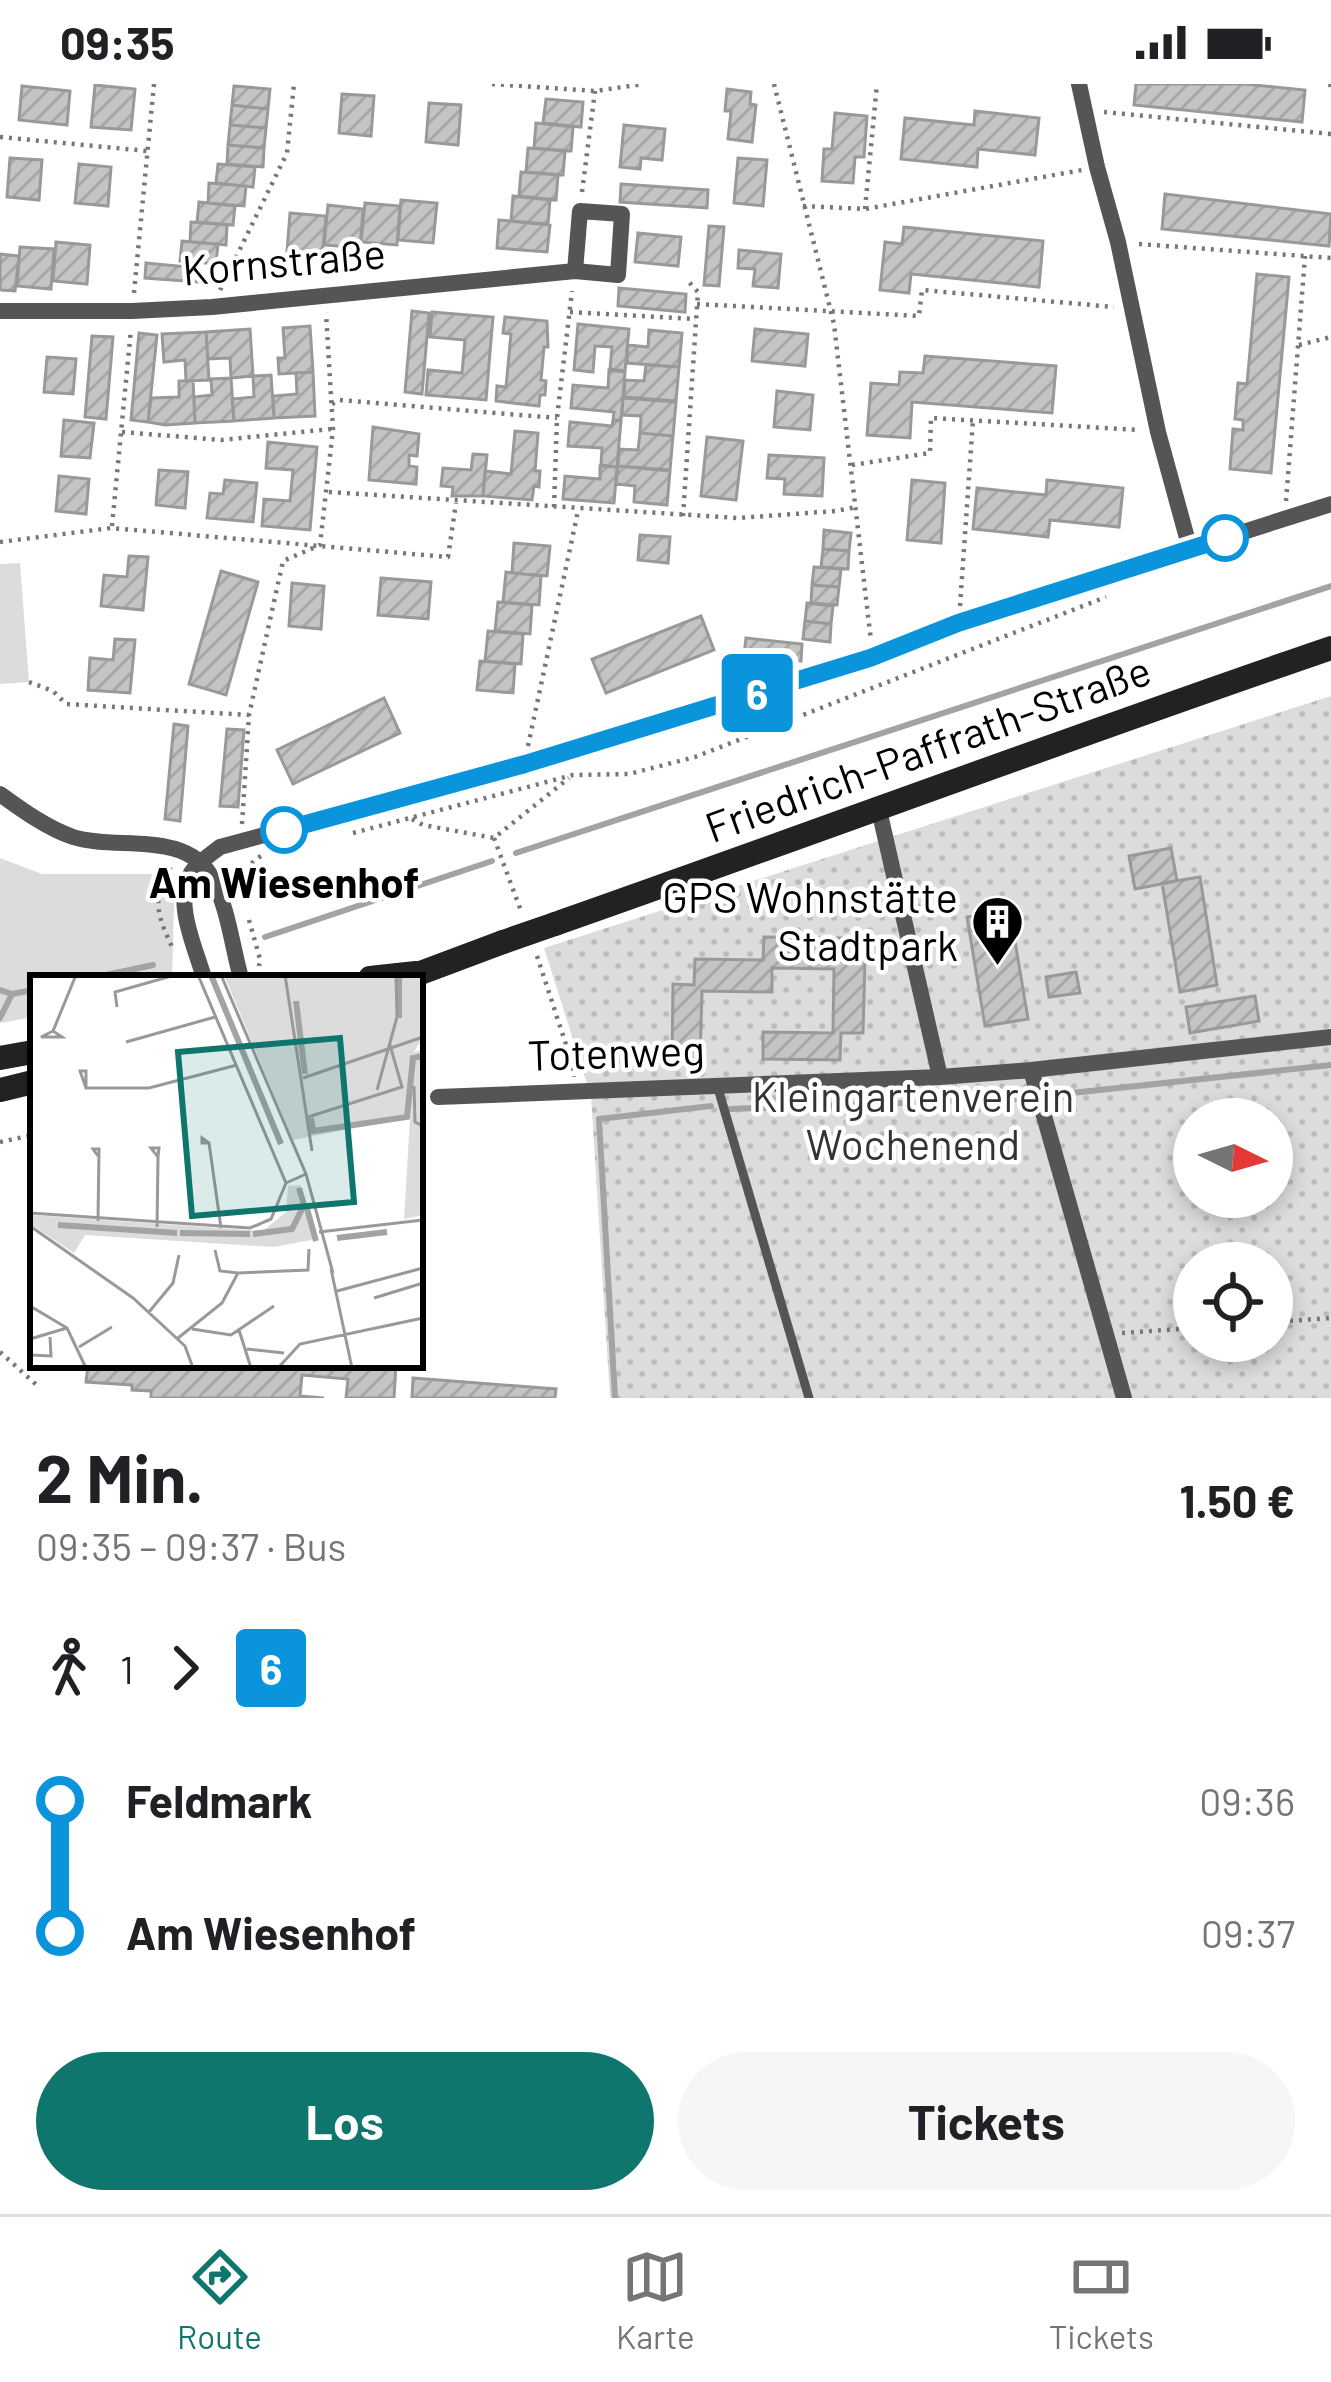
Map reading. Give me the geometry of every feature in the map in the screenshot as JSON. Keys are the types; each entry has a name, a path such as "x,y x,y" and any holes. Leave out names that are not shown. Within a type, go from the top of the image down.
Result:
{"main road":[{"name":"Friedrich-Paffrath-Straße","path":"411,975 1331,648"},
{"path":"0,1058 30,1053"},
{"path":"0,1090 30,1083"}],"street":[{"path":"1079,84 1158,432 1190,549"},
{"name":"Kornstraße","path":"0,311 212,307 574,271 618,275 622,214 580,211"},
{"path":"574,271 580,211"},
{"path":"203,975 185,896 190,873 220,848 525,764 870,658 958,623 1331,504"},
{"path":"0,794 57,831 79,838 154,844 201,862 220,896 240,975"},
{"path":"879,810 940,1078"},
{"name":"Totenweg","path":"438,1097 940,1078 1331,1037"},
{"path":"1031,1070 1124,1398"}],"lane":[{"path":"717,1085 809,1398"}],"path":[{"path":"212,307 287,153 294,84"},
{"path":"493,84 595,91 644,84"},
{"path":"774,84 834,324 871,627 870,658"},
{"path":"865,209 877,84"},
{"path":"580,211 595,91"},
{"path":"1084,110 1331,134"},
{"path":"0,137 147,151"},
{"path":"803,206 865,209 1097,167"},
{"path":"1118,242 1331,258"},
{"path":"1285,519 1305,256"},
{"path":"554,507 557,418 574,271"},
{"path":"683,515 698,292 689,282"},
{"path":"697,304 919,316 922,290 1132,309"},
{"path":"320,545 333,429 324,295"},
{"path":"569,312 696,320"},
{"path":"1299,345 1331,337"},
{"path":"332,404 339,400 557,418"},
{"path":"852,465 930,452 931,418 1158,432"},
{"path":"958,623 973,421"},
{"path":"122,432 221,440 333,429"},
{"path":"326,492 738,518 856,507"},
{"path":"0,542 111,528 448,557 457,501"},
{"path":"525,764 579,508"},
{"path":"242,825 248,715 283,561 320,545"},
{"path":"348,834 573,775 628,774 695,757 1113,595"},
{"path":"28,682 53,691 66,704 248,715"},
{"path":"406,804 411,818 423,825 494,838 573,775"},
{"path":"494,838 521,914"},
{"path":"240,975 260,964 241,891 248,867 263,855"},
{"path":"536,955 572,1063 575,1090"},
{"path":"0,1142 30,1136"},
{"path":"1293,1321 1331,1318"},
{"path":"1106,1334 1173,1329"},
{"path":"0,1352 40,1388"}],"green space":[{"path":"20,563 29,682 0,684 0,564"},
{"name":"Kleingartenverein Wochenend","path":"1331,696 1331,1398 610,1398 591,1096 544,948"},
{"path":"0,858 42,874 175,874 172,975 30,975 30,1018 0,1023"}],"building":[{"path":"1136,84 1244,84 1305,90 1302,122 1134,105"},
{"path":"95,85 135,89 131,130 91,127"},
{"path":"22,86 70,91 67,125 19,120"},
{"path":"234,86 270,89 268,109 232,105"},
{"path":"727,89 751,92 750,104 756,105 752,142 728,139"},
{"path":"342,94 374,96 371,136 339,133"},
{"path":"546,99 583,102 581,127 543,123"},
{"path":"429,103 461,105 458,145 426,142"},
{"path":"232,105 268,109 266,128 230,125"},
{"path":"975,111 1039,118 1035,155 978,149 977,167 901,159 905,118 974,125"},
{"path":"835,113 867,116 864,157 855,157 853,183 822,181 824,149 832,149"},
{"path":"536,123 573,127 571,151 534,148"},
{"path":"230,125 266,128 264,148 228,145"},
{"path":"624,125 665,129 662,160 641,158 640,169 620,167"},
{"path":"228,145 264,148 263,167 227,164"},
{"path":"528,148 565,151 563,175 526,172"},
{"path":"10,158 42,160 39,200 7,197"},
{"path":"738,158 767,160 763,206 734,203"},
{"path":"79,164 111,167 108,206 75,203"},
{"path":"218,164 255,167 253,187 216,183"},
{"path":"521,172 558,175 556,200 519,196"},
{"path":"209,183 246,186 244,206 208,203"},
{"path":"621,184 708,190 707,208 620,202"},
{"path":"1165,194 1331,214 1329,246 1162,229"},
{"path":"513,196 550,200 548,224 511,221"},
{"path":"401,200 437,203 433,243 398,240"},
{"path":"199,202 235,206 233,225 197,222"},
{"path":"365,203 400,206 397,245 361,242"},
{"path":"328,205 363,209 360,248 324,245"},
{"path":"290,213 326,216 322,256 287,252"},
{"path":"499,220 550,225 547,252 497,248"},
{"path":"191,222 227,225 226,245 190,242"},
{"path":"709,226 724,227 719,286 704,285"},
{"path":"904,227 1043,241 1039,287 911,274 909,293 880,290 885,242 902,244"},
{"path":"638,233 681,237 678,266 635,262"},
{"path":"182,241 218,244 216,264 180,261"},
{"path":"56,242 90,245 87,284 53,281"},
{"path":"20,247 54,249 51,289 17,286"},
{"path":"739,250 781,254 778,288 753,286 755,269 738,268"},
{"path":"0,254 19,256 15,291 0,290"},
{"path":"146,263 199,268 198,282 145,278"},
{"path":"1257,274 1289,277 1271,473 1230,469 1233,429 1243,430 1243,420 1235,419 1238,383 1247,384"},
{"path":"619,288 686,294 685,312 618,306"},
{"path":"412,311 429,313 422,394 405,392"},
{"path":"432,312 493,317 486,400 426,395 428,370 462,373 465,340 430,337"},
{"path":"505,317 547,321 548,347 544,347 541,380 546,381 545,395 540,395 539,406 496,401 497,386 506,387 511,334 503,333"},
{"path":"578,324 629,329 625,371 610,369 612,347 595,346 593,372 574,370"},
{"path":"310,326 313,372 279,374 278,358 285,358 283,328"},
{"path":"250,329 253,376 231,378 230,358 208,359 206,332"},
{"path":"755,329 808,334 805,366 752,361"},
{"path":"649,330 682,333 679,367 627,363 628,345 648,347"},
{"path":"206,332 209,380 186,381 185,360 164,362 162,334"},
{"path":"139,333 157,335 148,422 131,420"},
{"path":"92,336 113,337 106,419 85,417"},
{"path":"925,356 1056,366 1052,413 912,402 910,438 867,435 871,383 899,385 900,372 923,373"},
{"path":"47,357 76,359 73,394 44,392"},
{"path":"646,365 679,367 676,401 624,397 625,380 644,381"},
{"path":"609,370 625,372 621,421 613,420 614,412 571,408 573,385 608,388"},
{"path":"313,372 315,416 274,418 273,396 297,394 296,373"},
{"path":"271,375 274,418 234,421 232,399 254,397 253,376"},
{"path":"231,378 234,421 195,423 194,397 212,395 211,379"},
{"path":"179,381 193,381 195,423 148,422 151,398 179,397"},
{"path":"777,391 813,395 810,430 774,427"},
{"path":"623,398 676,402 673,436 640,433 641,416 622,415"},
{"path":"64,420 94,423 90,458 61,456"},
{"path":"613,420 621,421 617,467 601,465 602,448 568,446 570,422 612,426"},
{"path":"373,427 419,434 417,456 409,455 409,466 417,467 416,484 369,480"},
{"path":"515,431 538,433 535,471 540,471 539,487 534,486 532,500 483,496 485,471 511,474"},
{"path":"640,433 673,436 670,470 618,466 619,449 638,450"},
{"path":"707,437 743,441 736,500 701,496"},
{"path":"268,442 317,447 310,530 262,526 264,499 290,501 293,470 266,468"},
{"path":"473,454 487,455 483,496 452,496 453,487 441,486 443,468 471,470"},
{"path":"769,455 824,458 822,496 784,494 785,479 767,478"},
{"path":"600,466 617,467 614,503 563,499 565,476 600,479"},
{"path":"618,466 670,471 667,505 634,502 635,486 616,484"},
{"path":"159,470 188,472 185,508 156,505"},
{"path":"59,476 89,479 86,514 56,511"},
{"path":"225,480 257,483 253,522 207,518 210,493 223,494"},
{"path":"912,480 945,483 941,543 907,540"},
{"path":"1047,480 1123,488 1119,527 1050,520 1048,537 973,529 977,488 1046,495"},
{"path":"824,530 851,533 849,551 823,549"},
{"path":"640,535 670,537 668,563 638,560"},
{"path":"514,543 550,546 547,576 512,573"},
{"path":"823,549 849,551 848,569 821,567"},
{"path":"129,556 148,557 143,610 101,606 104,575 127,577"},
{"path":"814,567 841,569 839,587 812,585"},
{"path":"221,571 258,582 226,695 189,684"},
{"path":"506,572 541,576 539,605 503,602"},
{"path":"381,578 431,582 428,619 378,615"},
{"path":"292,583 324,586 321,629 289,626"},
{"path":"812,585 839,587 837,605 811,603"},
{"path":"498,602 532,605 530,634 495,631"},
{"path":"807,603 833,606 831,624 805,621"},
{"path":"701,616 714,650 606,693 592,659"},
{"path":"805,621 831,624 830,642 803,639"},
{"path":"488,631 523,634 521,664 485,661"},
{"path":"746,638 802,644 801,661 744,655"},
{"path":"115,639 135,640 130,693 88,690 90,658 113,660"},
{"path":"480,661 515,664 513,693 477,690"},
{"path":"384,698 400,733 293,784 277,750"},
{"path":"174,724 188,726 180,821 165,819"},
{"path":"227,729 244,730 238,807 220,806"},
{"path":"1171,848 1177,881 1135,889 1129,856"},
{"path":"1200,877 1217,985 1180,992 1162,883"},
{"name":"GPS Wohnstätte Stadtpark","path":"1010,911 1028,1019 985,1026 967,917"},
{"path":"764,937 841,938 841,959 865,960 863,1033 841,1033 840,1060 763,1059 763,1032 833,1033 834,969 772,968 772,992 702,991 700,1059 672,1059 673,984 694,985 695,959 763,960"},
{"path":"1076,972 1080,993 1049,997 1046,977"},
{"path":"1255,996 1259,1021 1190,1033 1186,1007"},
{"path":"88,1368 396,1368 394,1398 346,1398 348,1379 302,1375 300,1396 324,1398 151,1398 151,1391 132,1390 132,1385 86,1382"},
{"path":"413,1378 556,1389 555,1398 412,1398"}],"waterway":[{"path":"516,853 1331,586"},
{"path":"265,937 492,861"},
{"path":"106,975 153,965"},
{"path":"0,990 12,994 30,991"},
{"path":"0,1018 12,994"},
{"path":"1053,1095 1331,1065"},
{"path":"730,1109 1019,1099"},
{"path":"615,1398 599,1119 711,1106"}],"bus line":[{"name":"6","path":"284,830 525,764 870,658 958,623 1225,538"}],"place":[{"name":"Am Wiesenhof","path":"284,830"},
{"name":"GPS Wohnstätte Stadtpark","path":"997,968"}]}
